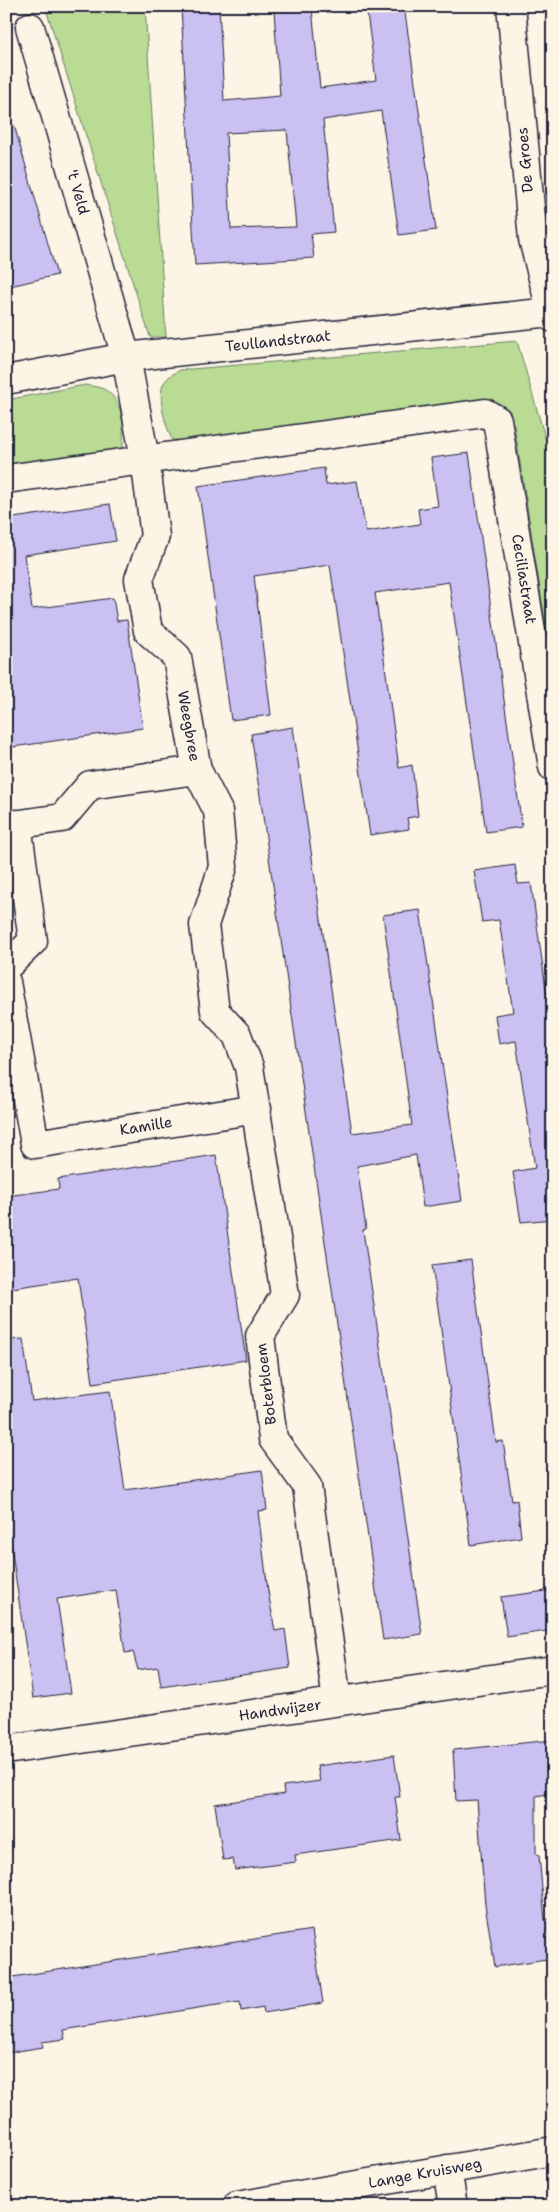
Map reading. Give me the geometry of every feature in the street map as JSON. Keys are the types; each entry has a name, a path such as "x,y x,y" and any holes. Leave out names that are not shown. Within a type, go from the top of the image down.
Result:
{"street":[{"name":"De Groes","path":"511,6 552,315"},
{"name":"'t Veld","path":"30,27 126,357"},
{"name":"Teullandstraat","path":"6,380 126,357 552,315"},
{"name":"Weegbree","path":"126,357 145,459 155,536 139,579 148,631 177,657 197,770 218,812 224,868 204,925 215,1011 237,1035 249,1068 257,1109 262,1153"},
{"name":"Ceciliastraat","path":"145,459 485,413 497,420 546,669 553,767"},
{"path":"6,479 145,459"},
{"path":"6,967 33,941 12,825 62,818 90,785 197,770"},
{"name":"Kamille","path":"6,982 35,1144 257,1109"},
{"name":"Boterbloem","path":"262,1153 285,1295 260,1336 273,1439 307,1486 337,1701"},
{"name":"Handwijzer","path":"6,1750 553,1670"},
{"name":"Lange Kruisweg","path":"237,2206 553,2151"},
{"path":"447,2169 453,2206"}],"green space":[{"path":"45,6 145,6 166,337 150,337"},
{"path":"517,341 553,465 553,651 550,652 514,424 500,409 191,441 172,440 162,409 161,392 163,384 180,370"},
{"path":"85,385 107,391 114,397 118,405 123,424 122,462 6,478 6,400"}],"building":[{"path":"181,6 219,6 224,101 280,96 274,11 312,8 320,88 376,80 366,6 404,6 436,230 399,235 381,111 323,120 334,232 311,234 314,258 195,265","holes":["287,130 296,227 231,229 226,133"]},
{"path":"14,125 57,275 6,287 6,126"},
{"path":"469,453 522,827 486,832 449,582 375,593 399,768 412,765 418,816 407,818 409,829 370,835 330,565 254,576 271,715 231,720 198,486 324,468 326,485 357,481 366,532 420,524 418,509 438,506 431,458"},
{"path":"110,504 116,541 24,555 32,609 113,598 117,621 127,620 143,728 6,748 6,519"},
{"path":"293,727 352,1133 412,1125 383,915 420,910 462,1201 423,1207 416,1155 357,1166 366,1229 363,1230 422,1634 383,1640 251,734"},
{"path":"515,865 518,884 531,883 553,1038 553,1219 521,1222 513,1172 535,1168 516,1041 499,1044 495,1015 513,1012 499,920 482,922 474,871"},
{"path":"216,1155 246,1360 93,1383 78,1278 6,1289 6,1196 59,1189 58,1179"},
{"path":"471,1260 496,1442 503,1441 512,1501 517,1500 521,1537 471,1545 432,1265"},
{"path":"23,1339 32,1401 110,1391 125,1490 262,1470 267,1510 258,1511 268,1591 275,1631 285,1629 290,1668 161,1687 158,1667 138,1670 133,1652 125,1653 116,1590 57,1599 71,1693 33,1698 6,1511 6,1340"},
{"path":"553,1590 553,1630 507,1637 501,1597"},
{"path":"553,1740 553,1793 536,1796 536,1854 539,1855 545,1920 553,1918 553,1958 495,1967 485,1905 477,1800 456,1801 453,1750"},
{"path":"394,1755 400,1797 395,1797 401,1840 295,1855 296,1862 235,1870 233,1859 223,1860 215,1804 284,1794 283,1786 320,1781 317,1766"},
{"path":"312,1930 323,2003 264,2013 263,2007 241,2011 240,2002 210,2006 63,2030 65,2039 42,2042 43,2047 6,2053 6,1978"}]}
